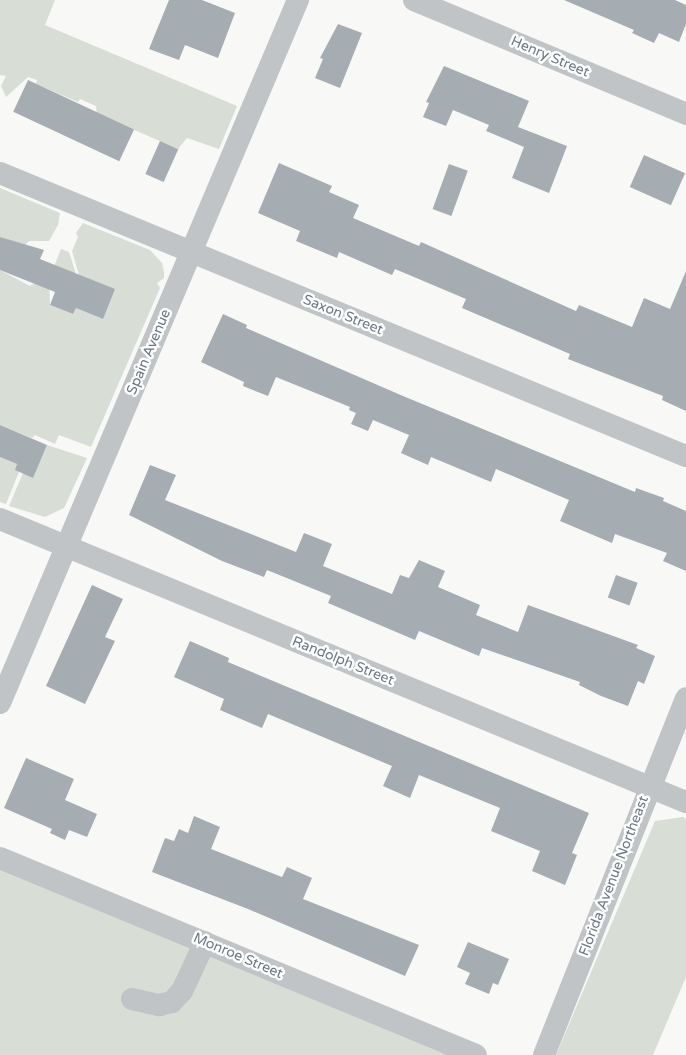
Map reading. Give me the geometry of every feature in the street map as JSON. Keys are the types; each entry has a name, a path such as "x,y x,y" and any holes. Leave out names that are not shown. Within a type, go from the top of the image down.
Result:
{"street":[{"name":"Spain Avenue","path":"0,703 298,0"},
{"name":"Henry Street","path":"414,0 686,114"},
{"name":"Saxon Street","path":"0,172 686,456"},
{"name":"Randolph Street","path":"0,519 686,802"},
{"name":"Florida Avenue Northeast","path":"544,1055 686,698"},
{"name":"Monroe Street","path":"0,858 476,1055"},
{"path":"132,999 159,1005 172,1002 182,991 205,942"}],"shaded area":[{"path":"0,0 55,0 45,25 237,106 219,149 187,138 178,149 116,122 98,127 96,106 80,99 78,102 36,84 37,80 28,77 6,97 1,86 6,76 0,75"},
{"path":"0,188 60,213 58,225 49,241 29,241 24,246 0,237"},
{"path":"83,223 150,250 162,263 164,272 164,278 157,283 160,288 91,447 59,435 55,444 35,435 32,438 0,425 0,270 30,286 49,275 50,305 73,314 76,308 103,319 79,275 72,251 78,237 76,233"},
{"path":"61,249 69,252 76,274 52,272"},
{"path":"47,445 87,458 64,508 45,517 9,506 23,473 33,477"},
{"path":"0,457 17,464 19,472 6,504 0,502"},
{"path":"683,817 686,819 686,977 653,1055 556,1055 655,821"},
{"path":"0,858 476,1055 0,1055"}],"building":[{"path":"169,0 202,0 235,13 218,58 185,45 179,60 149,49"},
{"path":"564,0 675,0 686,5 686,24 679,42 659,33 654,43 632,33 634,30"},
{"path":"338,24 362,33 340,88 315,78 323,59 320,58"},
{"path":"444,66 529,101 518,127 567,146 549,193 512,178 524,147 486,131 489,125 453,110 446,126 423,117 429,103 426,102"},
{"path":"28,80 134,129 119,161 13,112"},
{"path":"160,141 178,149 164,182 145,174"},
{"path":"644,155 685,173 671,205 630,187"},
{"path":"279,163 332,186 329,192 359,205 353,218 419,246 421,242 576,311 579,305 632,327 644,298 670,309 686,271 686,411 662,400 663,396 568,359 570,354 462,308 466,299 395,269 392,275 339,252 337,258 296,241 300,231 258,213"},
{"path":"449,164 468,171 451,216 433,209"},
{"path":"0,237 44,250 40,259 115,289 103,319 76,308 73,314 50,305 55,292 0,270"},
{"path":"223,314 247,325 246,328 403,396 635,492 636,488 664,498 663,501 686,511 686,571 663,561 667,553 615,534 612,543 560,521 569,500 496,469 491,482 431,457 428,465 401,453 409,435 373,420 368,431 351,424 356,413 349,410 350,407 276,377 268,396 243,386 244,382 201,362"},
{"path":"0,425 47,445 33,478 15,470 17,464 0,457"},
{"path":"150,465 176,475 165,500 296,552 304,533 332,544 323,566 392,594 400,575 409,578 419,560 445,571 438,587 480,605 476,615 518,632 528,605 638,645 636,648 655,656 644,684 638,681 628,706 579,685 580,682 482,648 479,656 419,631 415,640 328,603 331,596 267,570 264,577 222,561 129,515"},
{"path":"616,575 638,583 629,605 608,598"},
{"path":"92,585 123,599 105,637 115,641 85,704 46,686"},
{"path":"190,641 229,658 228,662 589,813 572,853 577,855 565,885 532,871 540,851 491,831 500,808 419,775 410,798 383,786 392,766 268,714 262,728 220,710 224,699 174,677"},
{"path":"26,758 74,779 65,800 97,814 87,837 69,830 65,840 50,833 52,829 4,808"},
{"path":"194,816 220,827 211,849 282,877 287,867 312,878 303,899 419,945 405,976 248,909 152,872 165,838 174,841 179,829 188,833"},
{"path":"468,942 509,959 498,985 493,983 489,994 465,984 470,973 457,967"}]}
